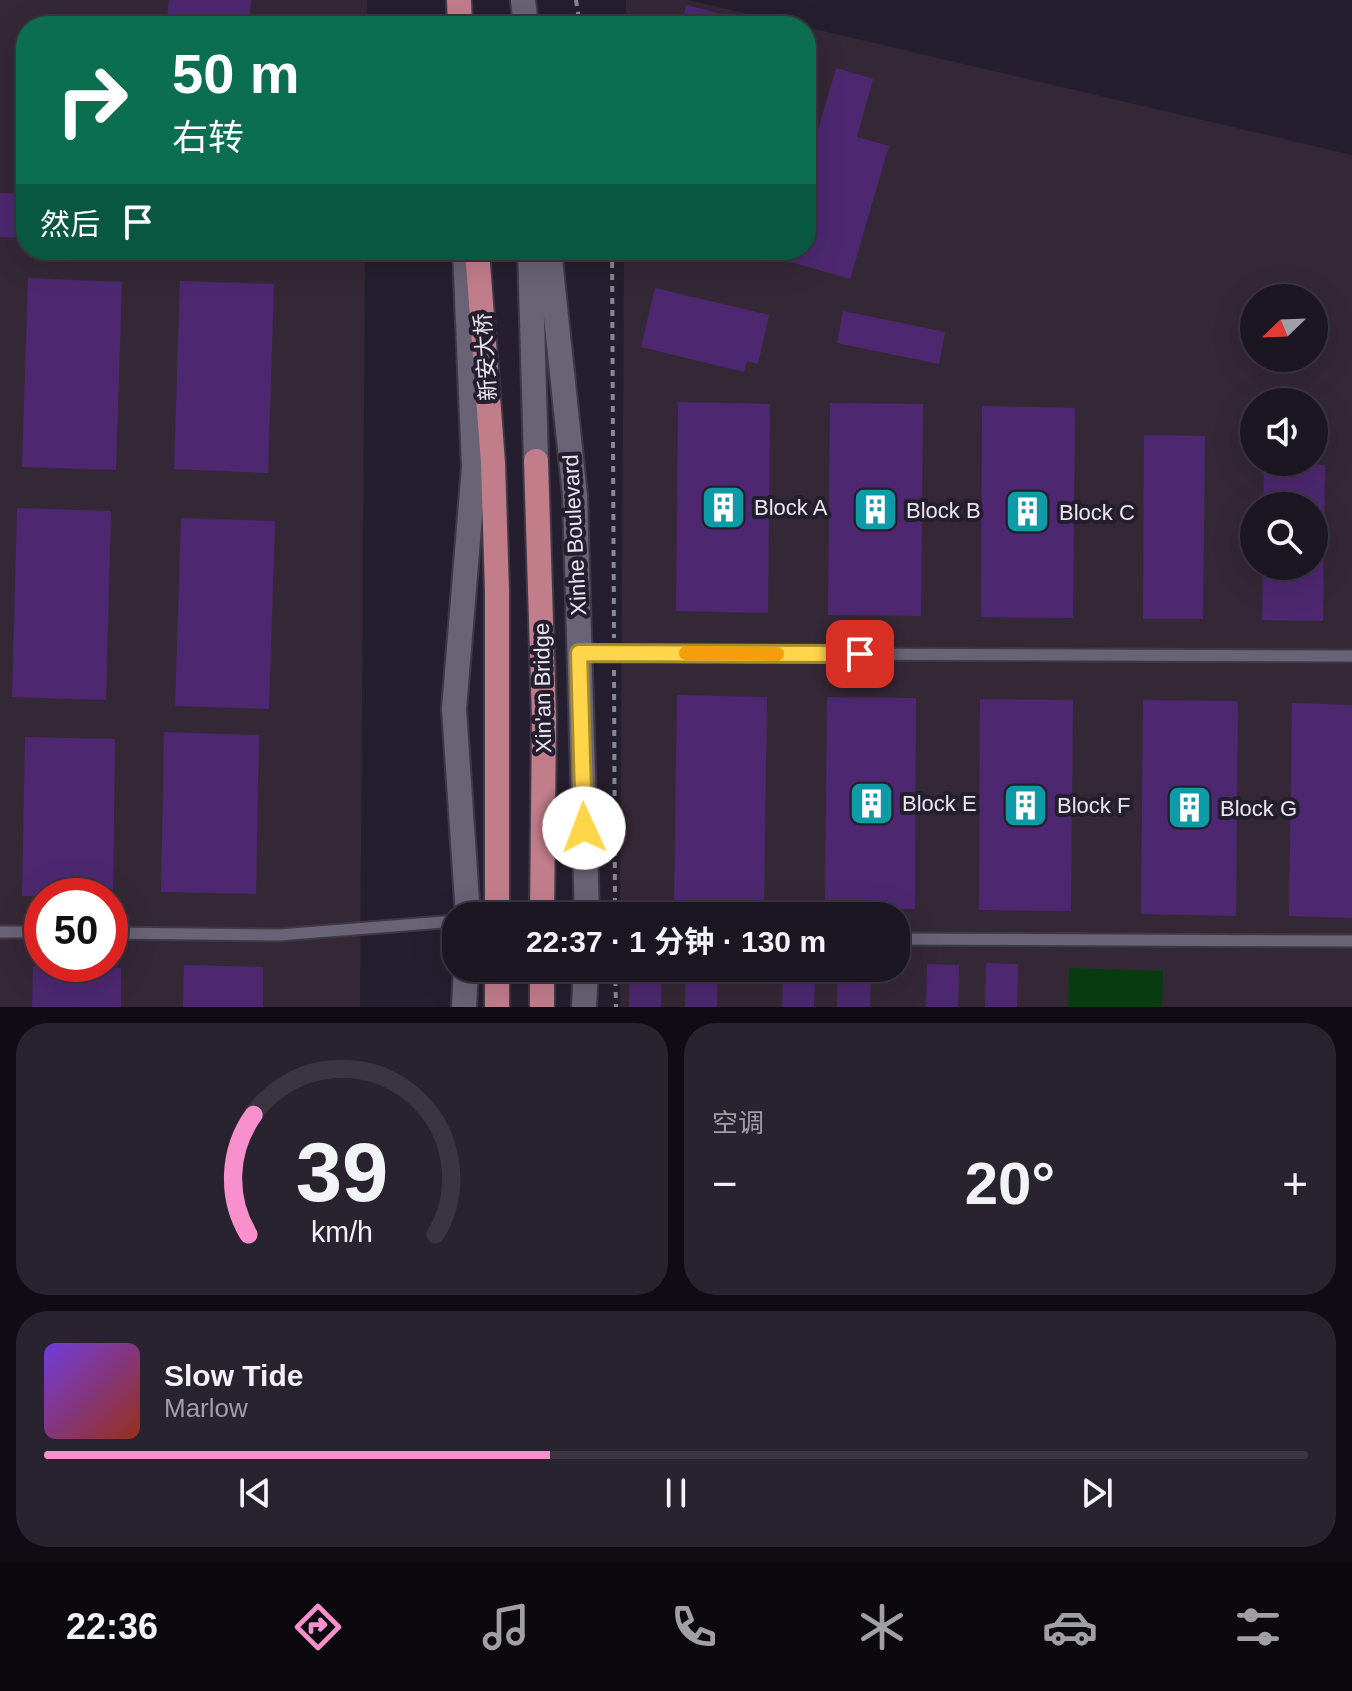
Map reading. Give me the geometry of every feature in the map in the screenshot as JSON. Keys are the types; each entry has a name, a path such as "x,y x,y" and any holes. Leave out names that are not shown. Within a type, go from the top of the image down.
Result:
{"main road":[{"path":"465,260 474,467 454,709 467,902"},
{"name":"新安大桥","path":"478,260 493,463"},
{"name":"新安大桥","path":"530,260 536,461"},
{"name":"Xinhe Boulevard","path":"550,260 575,496 587,902"},
{"name":"Xin'an Bridge","path":"536,461 544,718 542,902"},
{"name":"Xin'an Bridge","path":"493,463 497,591 497,902"},
{"path":"464,1007 465,982"},
{"path":"497,982 497,1007"},
{"path":"542,982 542,1007"},
{"path":"584,1007 585,982"}],"lane":[{"path":"579,653 1352,656"},
{"path":"128,933 279,935 442,922"},
{"path":"0,932 24,932"},
{"path":"910,939 1352,941"}],"path":[{"path":"612,260 615,902"},
{"path":"615,982 616,1007"}],"shaded area":[{"path":"0,0 367,0 367,16 16,16 16,260 365,260 360,1007 0,1007"},
{"path":"626,0 688,0 757,16 626,16"},
{"path":"816,29 1352,155 1352,1007 620,1007 620,982 910,982 910,902 620,902 624,260 816,260"}],"green space":[{"path":"1069,968 1163,971 1162,1007 1068,1007"}],"building":[{"path":"169,0 251,0 250,16 167,16"},
{"path":"686,5 729,16 683,16"},
{"path":"836,68 873,79 857,137 889,146 850,279 784,260 816,260 816,137"},
{"path":"0,193 16,194 16,238 0,237"},
{"path":"28,278 122,282 116,470 22,467"},
{"path":"180,281 274,284 268,473 174,469"},
{"path":"655,288 769,315 758,364 747,361 744,372 641,347"},
{"path":"843,311 945,332 939,364 837,343"},
{"name":"Block A","path":"678,402 770,404 768,613 676,611"},
{"name":"Block B","path":"830,403 923,404 921,616 828,615"},
{"name":"Block C","path":"982,406 1075,408 1073,618 981,617"},
{"path":"1144,435 1205,436 1203,619 1143,619"},
{"path":"1264,476 1325,476 1325,492 1263,492"},
{"path":"17,508 111,511 106,700 12,697"},
{"path":"181,518 275,521 269,709 175,706"},
{"path":"1263,580 1324,580 1323,621 1262,620"},
{"path":"677,695 767,697 764,902 674,902"},
{"name":"Block E","path":"827,697 916,698 915,909 910,909 910,902 825,902"},
{"name":"Block F","path":"980,699 1073,700 1071,911 979,910"},
{"name":"Block G","path":"1143,700 1238,701 1236,916 1141,914"},
{"path":"1292,703 1352,705 1352,918 1289,916"},
{"path":"164,732 259,735 256,894 161,892"},
{"path":"25,737 115,739 113,878 24,878 22,896"},
{"path":"986,963 1018,964 1017,1007 985,1007"},
{"path":"927,964 959,965 958,1007 926,1007"},
{"path":"184,965 263,967 263,1007 183,1007"},
{"path":"33,982 121,982 121,1007 32,1007"},
{"path":"630,982 662,982 661,1007 629,1007"},
{"path":"686,982 718,982 717,1007 685,1007"},
{"path":"783,982 815,982 814,1007 782,1007"},
{"path":"838,982 871,982 870,1007 837,1007"}],"slow traffic":[{"path":"686,653 777,654"}],"place":[{"name":"Block A","path":"723,507"},
{"name":"Block B","path":"875,510"},
{"name":"Block C","path":"1028,512"},
{"name":"Block E","path":"871,803"},
{"name":"Block F","path":"1026,805"},
{"name":"Block G","path":"1189,808"}],"route":[{"path":"584,828 579,653 860,654"}]}
